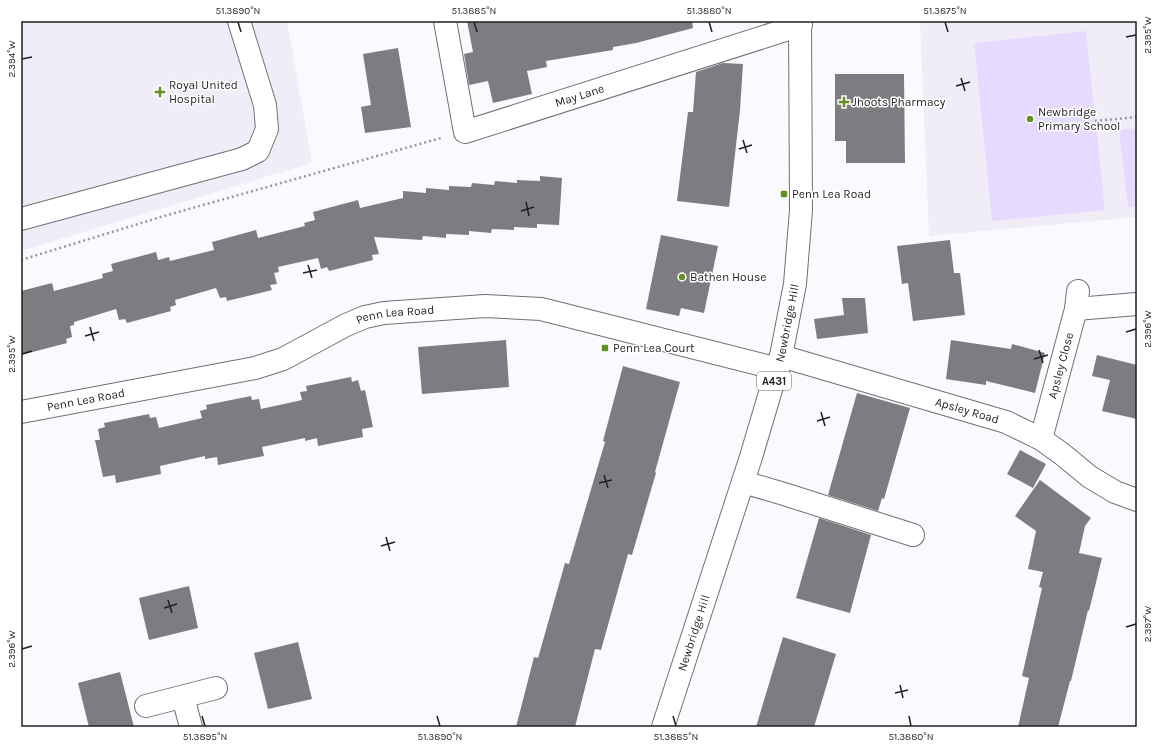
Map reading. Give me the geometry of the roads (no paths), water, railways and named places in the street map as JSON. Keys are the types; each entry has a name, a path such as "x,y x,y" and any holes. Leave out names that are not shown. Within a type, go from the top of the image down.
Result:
{"street":[{"path":"21,219 242,159 258,151 267,129 265,105 240,21"},
{"name":"May Lane","path":"445,21 465,132 801,23"},
{"name":"Newbridge Hill","path":"663,727 743,482 780,362 795,284 801,210 801,23"},
{"name":"Apsley Close","path":"1041,439 1077,300 1137,304"},
{"name":"Penn Lea Road","path":"21,412 255,368 283,359 346,325 365,317 384,313 485,306 541,309 780,362"},
{"name":"Apsley Road","path":"780,362 1006,422 1041,439 1090,477 1115,492 1137,500"},
{"path":"743,482 913,535"},
{"path":"146,706 216,688"},
{"path":"183,697 191,727"}],"place":[{"name":"Royal United Hospital","path":"160,92"},
{"name":"Jhoots Pharmacy","path":"844,102"},
{"name":"Newbridge Primary School","path":"1030,119"},
{"name":"Penn Lea Road","path":"784,194"},
{"name":"Bathen House","path":"682,277"},
{"name":"Penn Lea Court","path":"605,348"}]}
